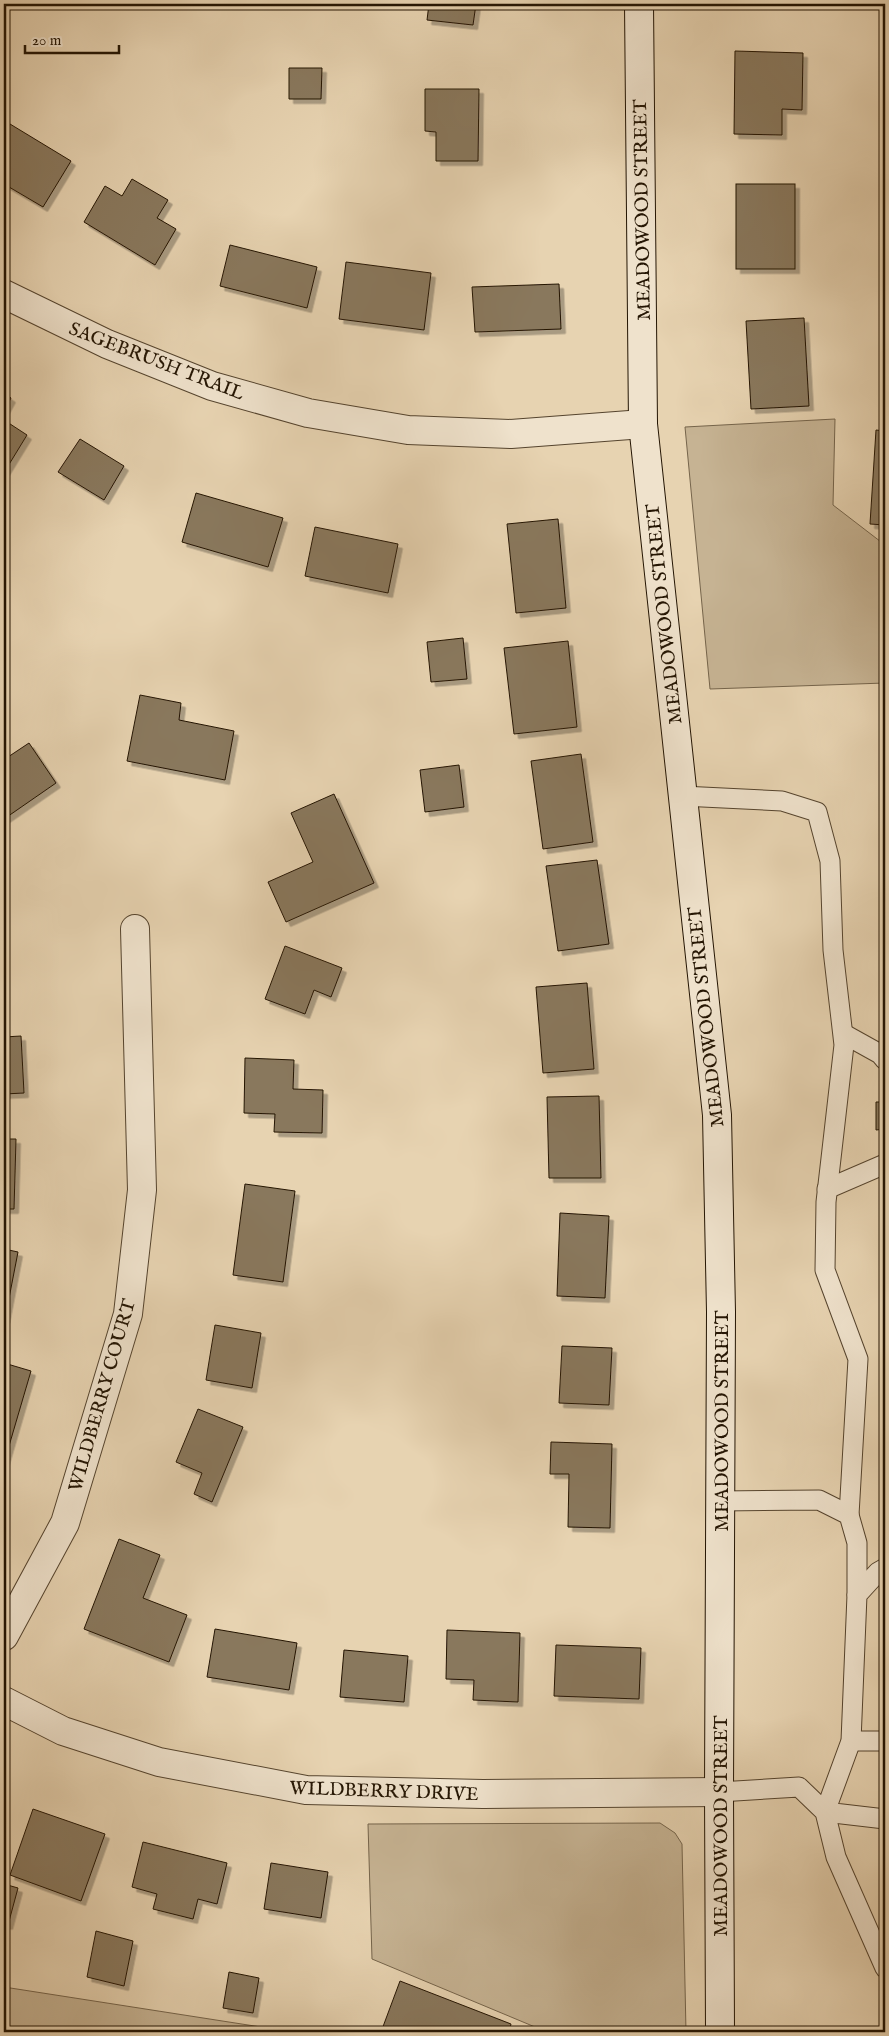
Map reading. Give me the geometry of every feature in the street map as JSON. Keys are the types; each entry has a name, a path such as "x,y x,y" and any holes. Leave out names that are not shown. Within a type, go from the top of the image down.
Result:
{"street":[{"name":"MEADOWOOD STREET","path":"639,4 643,424 717,1115 721,1312 720,2032"},
{"name":"SAGEBRUSH TRAIL","path":"4,294 107,344 212,386 308,413 408,430 511,434 643,424"},
{"name":"WILDBERRY COURT","path":"4,1636 65,1523 128,1314 142,1190 135,928"},
{"name":"WILDBERRY DRIVE","path":"4,1701 63,1731 159,1762 306,1790 483,1794 719,1792"}],"lane":[{"path":"682,796 782,801 817,812 830,861 833,950 844,1045 826,1202 825,1270 858,1359 849,1515 857,1543 857,1595 851,1741 825,1812"},
{"path":"844,1034 880,1054 885,1060"},
{"path":"828,1189 885,1164"},
{"path":"720,1502 819,1500 849,1515"},
{"path":"857,1595 878,1572 885,1568"},
{"path":"851,1741 885,1741"},
{"path":"719,1792 799,1787 825,1812 836,1856 885,1968"},
{"path":"825,1812 885,1819"}],"shaded area":[{"path":"835,419 833,505 885,545 885,683 710,689 685,427"},
{"path":"660,1823 675,1833 682,1844 686,2032 547,2032 372,1959 368,1824"},
{"path":"4,1987 293,2032 4,2032"}],"building":[{"path":"429,4 476,4 473,25 427,20"},
{"path":"735,51 803,53 802,110 782,109 782,135 734,134"},
{"path":"289,68 322,68 321,99 289,99"},
{"path":"425,89 479,89 478,161 436,161 436,132 425,131"},
{"path":"10,124 71,161 43,207 4,184 4,135"},
{"path":"132,179 168,200 157,218 176,229 155,265 84,222 105,186 122,196"},
{"path":"736,184 795,184 795,269 736,269"},
{"path":"230,245 317,267 307,308 220,286"},
{"path":"346,262 431,273 424,330 339,319"},
{"path":"559,284 561,329 475,332 472,287"},
{"path":"804,318 809,406 751,409 746,321"},
{"path":"4,393 11,398 4,411"},
{"path":"4,420 27,435 5,471 4,470"},
{"path":"876,430 885,431 885,525 870,524"},
{"path":"80,439 124,466 104,500 58,472"},
{"path":"196,493 283,518 268,567 182,542"},
{"path":"558,519 566,608 516,613 507,524"},
{"path":"315,527 398,544 388,593 305,576"},
{"path":"463,638 467,679 431,682 427,642"},
{"path":"568,641 577,727 514,734 504,648"},
{"path":"140,695 181,703 179,720 234,731 225,780 127,761"},
{"path":"29,743 56,783 4,819 4,750 8,757"},
{"path":"581,754 593,842 543,849 531,761"},
{"path":"459,765 464,807 425,812 420,770"},
{"path":"334,794 374,883 286,922 268,882 313,862 291,813"},
{"path":"597,860 609,944 558,951 546,866"},
{"path":"285,946 342,968 331,997 314,990 305,1014 265,999"},
{"path":"587,983 594,1069 543,1073 536,987"},
{"path":"21,1036 24,1093 4,1094 4,1037"},
{"path":"245,1058 294,1060 293,1089 323,1090 322,1133 274,1132 275,1114 244,1113"},
{"path":"599,1096 601,1178 549,1178 547,1097"},
{"path":"876,1102 885,1102 885,1129 876,1130"},
{"path":"4,1139 16,1139 14,1209 4,1209"},
{"path":"245,1184 295,1191 283,1282 233,1275"},
{"path":"560,1213 609,1216 605,1298 557,1296"},
{"path":"4,1249 18,1252 5,1319 4,1319"},
{"path":"215,1325 261,1333 252,1388 206,1380"},
{"path":"562,1346 612,1348 609,1405 559,1403"},
{"path":"4,1363 31,1371 4,1463"},
{"path":"198,1409 243,1427 212,1502 194,1494 202,1473 176,1462"},
{"path":"551,1442 612,1444 610,1528 568,1527 569,1474 550,1474"},
{"path":"119,1539 160,1555 143,1598 187,1615 169,1662 84,1629"},
{"path":"215,1629 297,1643 289,1690 207,1677"},
{"path":"447,1630 520,1633 518,1702 473,1700 474,1680 446,1679"},
{"path":"556,1645 641,1648 639,1699 554,1696"},
{"path":"344,1650 408,1656 404,1702 340,1697"},
{"path":"33,1809 105,1834 81,1901 10,1875"},
{"path":"143,1842 227,1863 217,1904 198,1899 193,1919 153,1909 157,1894 132,1887"},
{"path":"271,1863 328,1872 321,1918 264,1909"},
{"path":"4,1884 18,1888 8,1925 4,1924"},
{"path":"96,1931 133,1941 124,1986 87,1977"},
{"path":"229,1972 259,1978 253,2013 223,2008"},
{"path":"400,1981 511,2024 509,2032 381,2032"}]}
